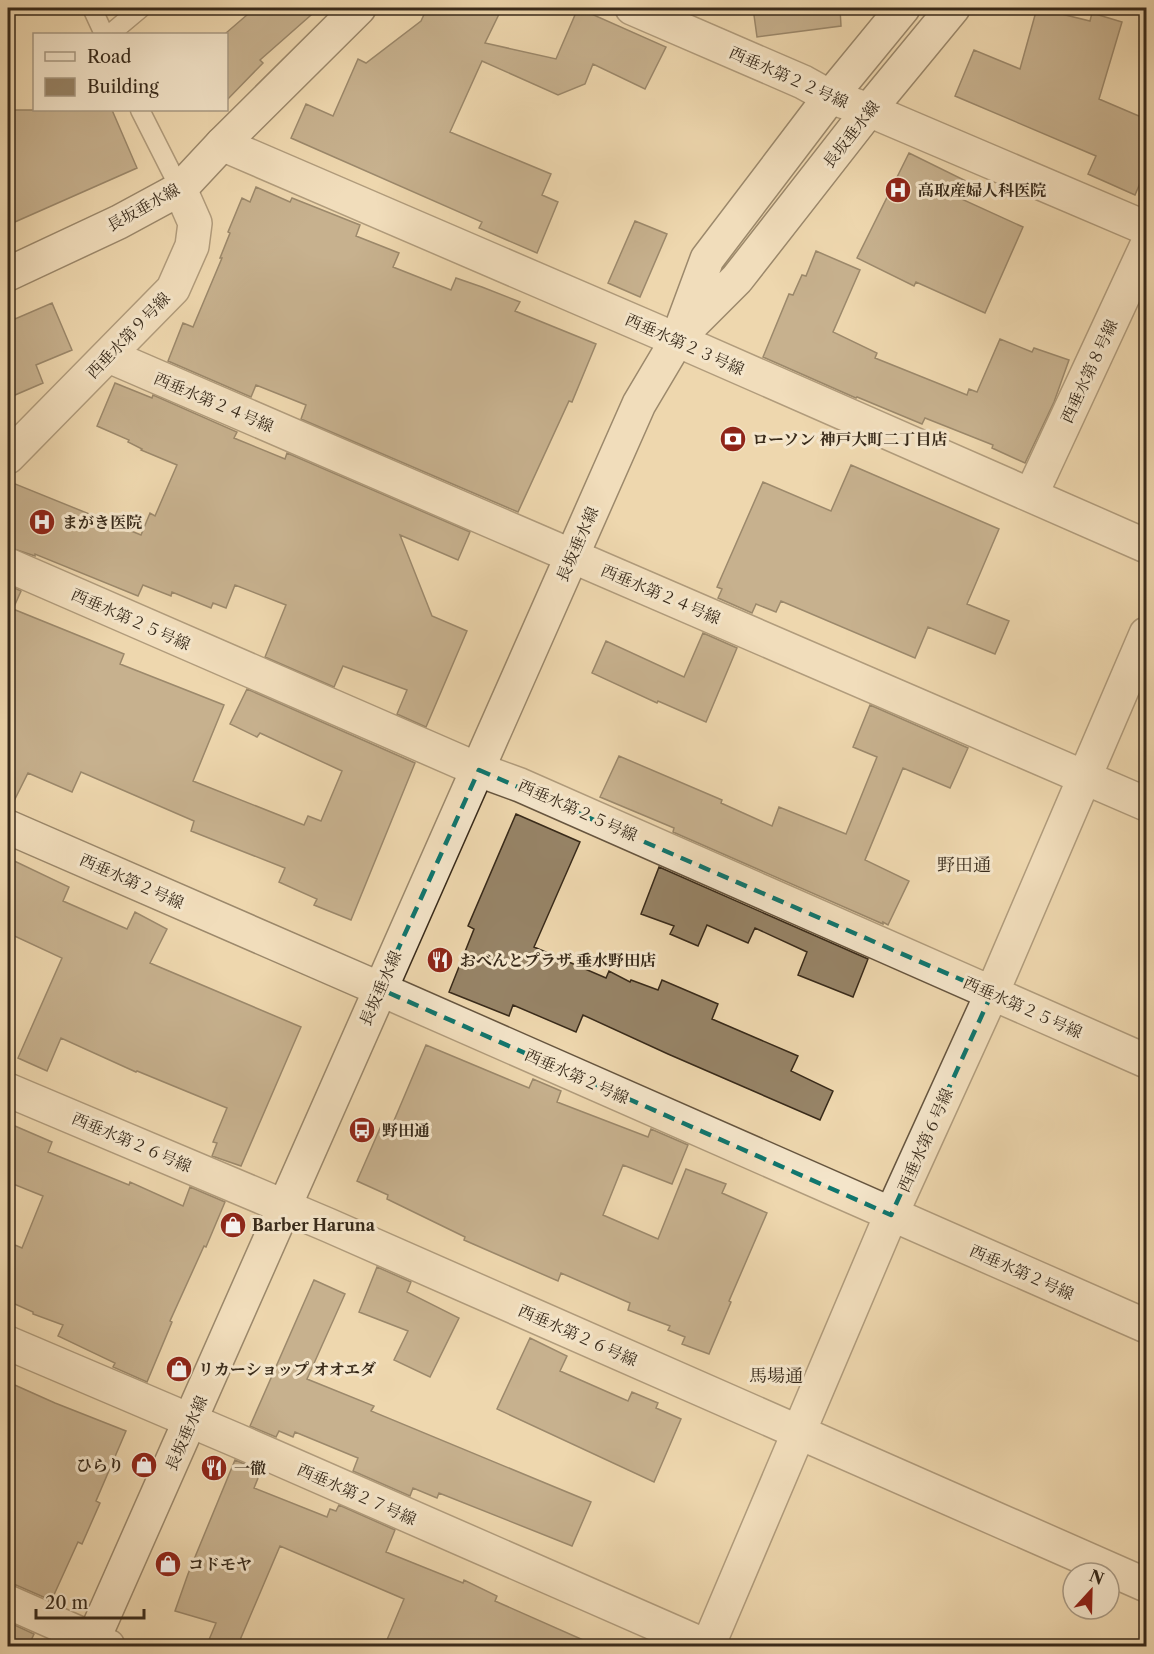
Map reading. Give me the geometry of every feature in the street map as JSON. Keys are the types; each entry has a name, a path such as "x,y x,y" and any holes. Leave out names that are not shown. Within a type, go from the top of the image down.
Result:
{"street":[{"name":"長坂垂水線","path":"8,274 118,222 180,189 359,8"},
{"name":"西垂水第２２号線","path":"632,8 802,82 831,97 869,110 1146,228"},
{"name":"長坂垂水線","path":"96,1645 284,1206 639,404 677,340 707,259 831,97 903,8"},
{"name":"長坂垂水線","path":"677,340 736,279 869,110 953,8"},
{"name":"西垂水第２３号線","path":"222,144 1146,546"},
{"name":"西垂水第９号線","path":"8,457 173,289 192,246 195,224 180,189"},
{"name":"西垂水第８号線","path":"1031,495 1146,247"},
{"name":"西垂水第２４号線","path":"109,356 1146,804"},
{"name":"西垂水第２５号線","path":"8,565 478,770 520,784 1146,1061"},
{"name":"西垂水第６号線","path":"707,1647 891,1215 992,993 1146,634"},
{"name":"西垂水第２号線","path":"8,827 1146,1326"},
{"name":"西垂水第２６号線","path":"8,1090 284,1206 1146,1585"},
{"name":"西垂水第２７号線","path":"8,1343 707,1647"},
{"path":"8,1602 96,1645"}],"lane":[{"path":"92,8 104,33"},
{"path":"111,33 141,8"},
{"path":"141,111 180,189"}],"highlighted area":[{"path":"479,770 992,993 891,1215 380,989"}],"building":[{"path":"255,8 319,8 260,60 263,63 228,99 228,33 226,33"},
{"path":"427,8 502,8 485,43 556,59 578,8 666,47 645,89 593,64 585,84 558,95 482,61 450,132 551,174 542,195 558,202 537,253 479,228 482,222 291,138 306,104 333,116 358,59 366,63 421,21"},
{"path":"753,8 840,8 841,26 757,37"},
{"path":"1037,8 1090,21 1092,13 1122,22 1099,99 1146,119 1146,169 1135,195 1088,174 1096,156 955,96 974,50 1020,69"},
{"path":"8,110 112,111 137,168 8,225"},
{"path":"909,153 966,181 957,197 1023,227 985,313 916,282 914,286 857,258"},
{"path":"256,187 290,202 292,198 360,225 356,236 399,253 393,267 451,290 456,278 482,287 520,302 515,311 596,344 572,402 569,401 518,512 301,419 306,405 256,385 251,397 168,361 183,323 193,327 222,258 220,258 230,233 228,232 242,198 250,202"},
{"path":"635,221 667,234 640,297 608,283"},
{"path":"816,251 860,270 833,332 877,353 875,358 967,395 969,389 977,392 1000,339 1032,352 1034,348 1069,360 1054,402 1025,463 992,448 993,445 925,418 922,424 763,357 789,294 793,295 802,275 806,276"},
{"path":"8,301 15,319 52,303 72,350 36,365 43,383 8,398"},
{"path":"115,383 152,398 153,395 237,432 234,438 285,459 287,453 470,532 458,560 400,535 432,616 467,631 426,727 397,714 407,690 343,666 334,687 265,657 286,605 235,585 226,608 213,603 211,608 172,592 171,596 143,585 138,596 35,554 35,556 8,547 8,481 141,535 150,513 155,516 177,465 141,450 128,442 129,440 97,426"},
{"path":"851,465 999,529 967,604 1009,621 995,654 928,627 915,658 781,601 776,612 756,604 752,613 718,598 722,589 717,587 763,482 831,511"},
{"path":"8,585 21,591 13,609 124,654 120,664 224,705 193,781 304,825 308,816 321,821 342,771 260,733 257,737 230,724 247,689 415,763 351,920 314,905 317,899 279,882 285,868 191,831 194,821 81,772 72,792 28,773 8,809"},
{"path":"703,633 737,648 706,722 658,701 657,703 592,673 606,641 684,677"},
{"path":"870,705 968,748 950,788 903,768 865,860 909,881 888,925 673,832 674,828 600,797 619,756 722,800 721,803 772,826 779,807 846,834 877,757 853,747"},
{"path":"516,814 580,842 534,947 606,978 609,971 630,982 631,980 658,990 662,980 718,1004 712,1019 798,1056 791,1071 833,1091 820,1120 583,1015 576,1032 513,1005 509,1016 449,992 474,929 468,926"},
{"path":"8,858 69,887 63,901 127,929 135,912 167,929 150,963 301,1027 241,1166 212,1156 217,1143 213,1142 227,1108 136,1072 61,1038 47,1071 18,1058 62,958 8,933"},
{"path":"659,867 868,959 853,997 798,975 807,952 755,928 748,943 707,925 698,946 670,934 674,926 641,914"},
{"path":"426,1045 529,1088 533,1079 561,1091 557,1102 648,1137 651,1129 688,1145 672,1184 623,1165 603,1215 658,1239 686,1169 726,1184 722,1193 767,1213 709,1354 682,1344 685,1337 668,1330 670,1326 628,1310 630,1303 561,1273 558,1281 464,1240 465,1237 387,1199 388,1195 357,1181 381,1126 390,1130"},
{"path":"8,1123 52,1142 48,1152 129,1185 130,1182 183,1206 190,1187 225,1202 170,1321 172,1322 147,1382 113,1367 115,1363 58,1336 63,1325 33,1314 8,1301 8,1262 15,1245 22,1248 43,1196 8,1182"},
{"path":"377,1267 411,1282 407,1292 459,1318 430,1377 394,1360 408,1331 359,1312"},
{"path":"314,1280 345,1294 307,1379 374,1406 371,1411 591,1502 572,1546 439,1493 437,1498 413,1488 410,1496 353,1471 358,1458 295,1432 293,1437 279,1431 276,1437 250,1426"},
{"path":"530,1338 567,1356 560,1371 628,1401 632,1392 658,1403 656,1408 681,1419 654,1482 497,1409"},
{"path":"8,1382 126,1431 96,1501 100,1503 82,1544 78,1542 53,1597 50,1595 48,1599 16,1585 8,1584"},
{"path":"235,1460 261,1471 254,1488 327,1517 330,1509 336,1511 339,1505 395,1530 386,1552 463,1583 464,1580 497,1596 495,1601 599,1647 384,1647 404,1599 280,1546 237,1647 206,1647 216,1623 175,1611"},
{"path":"8,1622 34,1634 28,1647 8,1647"}],"place":[{"name":"高取産婦人科医院","path":"898,190"},
{"name":"ローソン 神戸大町二丁目店","path":"733,439"},
{"name":"まがき医院","path":"42,522"},
{"name":"おべんとプラザ 垂水野田店","path":"440,960"},
{"name":"野田通","path":"362,1130"},
{"name":"Barber Haruna","path":"233,1225"},
{"name":"リカーショップ オオエダ","path":"179,1369"},
{"name":"ひらり","path":"144,1465"},
{"name":"一徹","path":"214,1468"},
{"name":"コドモヤ","path":"168,1564"}],"district":[{"name":"野田通","path":"964,865"},
{"name":"馬場通","path":"776,1376"}]}
